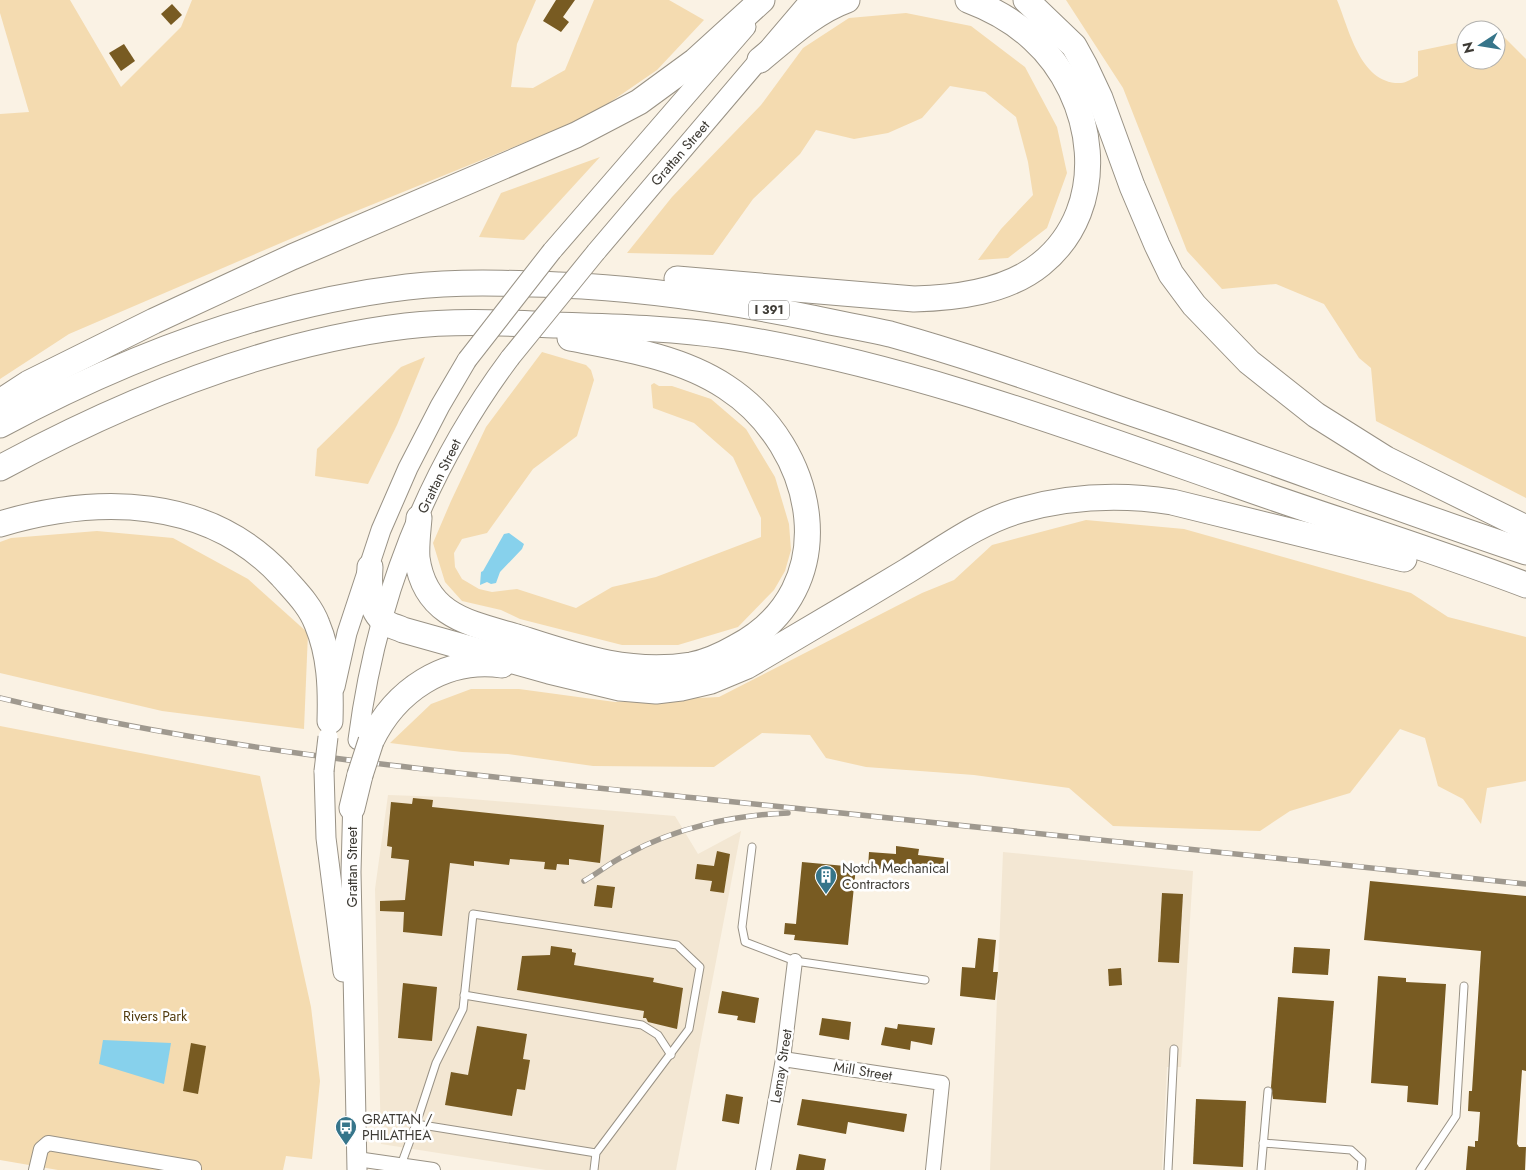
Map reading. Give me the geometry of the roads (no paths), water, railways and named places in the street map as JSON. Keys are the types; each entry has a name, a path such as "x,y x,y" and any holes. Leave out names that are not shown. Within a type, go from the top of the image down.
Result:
{"highway":[{"path":"0,402 29,383 154,321 292,257 576,135 638,102 695,61 762,0"},
{"path":"760,60 806,22 825,10 847,0"},
{"path":"493,283 647,276 924,299 954,297 990,289 1028,273 1040,265 1061,243 1082,206 1088,166 1084,126 1068,85 1043,48 1023,30 1000,14 968,0"},
{"path":"1026,0 1074,46 1100,98 1122,161 1156,245 1171,274 1194,305 1249,362 1316,415 1386,459 1526,528"},
{"name":"I 391","path":"0,425 126,364 227,328 302,308 381,291 434,285 493,283 608,286 724,301 887,333 1043,381 1293,468 1422,517 1526,552"},
{"path":"0,468 86,424 135,402 234,366 355,334 408,326 461,322 653,329 723,336 856,364 975,396 1100,437 1526,585"},
{"path":"418,518 417,556 421,576 428,592 452,616 576,656 636,668 692,664 720,655 755,636 774,619 792,594 806,553 808,527 805,500 790,457 769,424 750,405 725,386 691,368 630,350 532,330 461,322"},
{"path":"370,567 369,591 383,620 403,630 549,672 598,684 640,690 681,688 711,681 747,666 977,529 1020,510 1106,496 1139,497 1244,518 1526,590"},
{"path":"0,524 64,510 126,505 173,513 230,536 264,558 309,608 318,624 329,670 329,729"},
{"path":"352,808 364,741 394,706 419,683 438,674 478,664 498,664 549,672"}],"main road":[{"name":"Grattan Street","path":"355,1068 326,838 324,771 329,729 347,633 381,530 408,468 440,406 467,360 552,250 770,0"},
{"name":"Grattan Street","path":"364,741 365,693 383,620 408,542 442,464 478,402 510,358 596,252 810,0"},
{"name":"Grattan Street","path":"352,808 351,872 357,1164"}],"street":[{"name":"Lemay Street","path":"763,1170 783,1059 796,961"},
{"name":"Mill Street","path":"783,1059 942,1083 933,1170"},
{"path":"36,1170 41,1149 44,1144 48,1143 194,1169"},
{"path":"357,1164 401,1165 433,1170"}],"lane":[{"path":"752,847 742,927 745,942 796,961 925,980"},
{"path":"401,1165 436,1063 462,1008 473,914 677,945 700,967 689,1030 672,1055 596,1153 594,1170"},
{"path":"1420,1170 1456,1116 1464,986"},
{"path":"464,995 642,1024 658,1035 672,1055"},
{"path":"1168,1170 1174,1049"},
{"path":"1261,1170 1268,1091"},
{"path":"416,1124 596,1153"},
{"path":"1263,1143 1351,1150 1362,1160 1361,1170"}],"water":[{"path":"509,533 524,544 522,549 500,572 496,583 491,584 487,582 480,585 481,572 504,534"},
{"path":"103,1040 171,1043 164,1084 99,1064"}],"railway":[{"path":"0,698 172,733 346,760 521,780 1526,884"},
{"path":"584,881 615,861 664,837 684,830 726,820 788,813"}],"place":[{"name":"Notch Mechanical Contractors","path":"826,895"},
{"name":"GRATTAN / PHILATHEA","path":"346,1146"}],"park label":[{"name":"Rivers Park","path":"155,1016"}]}
